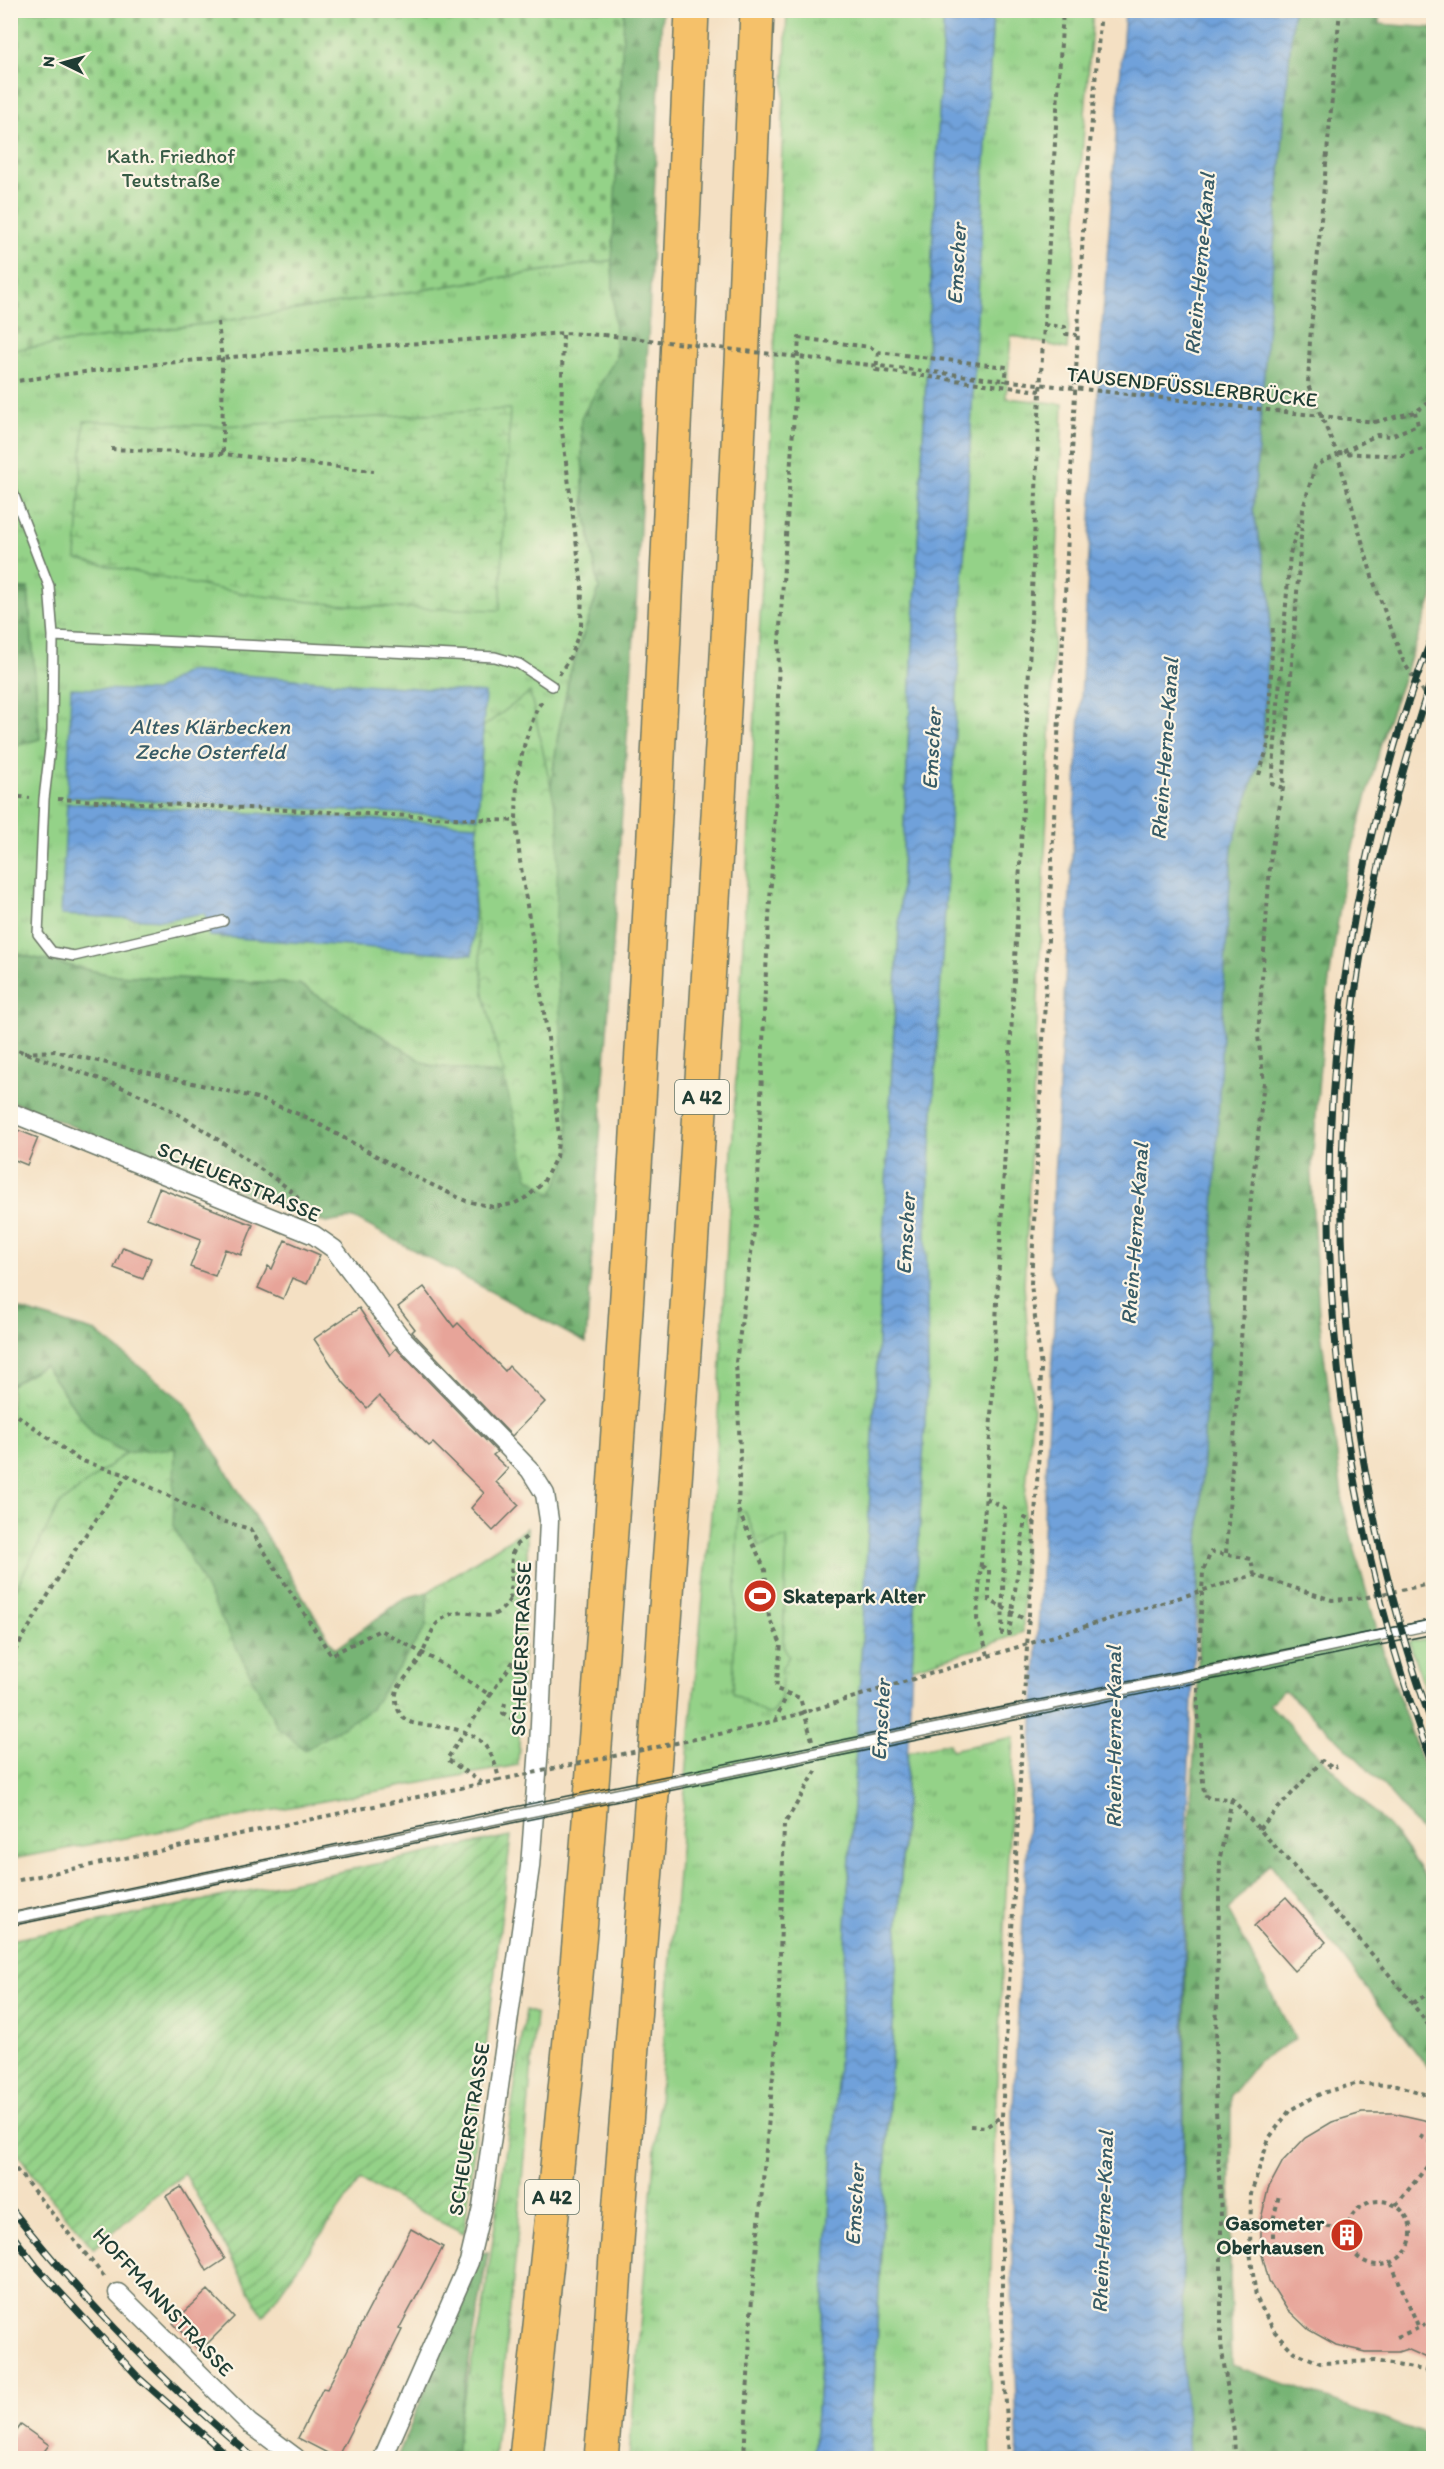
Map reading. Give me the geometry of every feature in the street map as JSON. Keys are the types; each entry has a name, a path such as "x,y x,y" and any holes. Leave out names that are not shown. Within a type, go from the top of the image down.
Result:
{"highway":[{"name":"A 42","path":"526,2458 580,1935 625,1327 679,315 692,10"},
{"name":"A 42","path":"601,2458 610,2366 621,2182 667,1589 703,1080 747,288 757,10"}],"street":[{"name":"SCHEUERSTRASSE","path":"10,1112 314,1235 334,1249 399,1335 536,1477 545,1494 549,1520 546,1624 530,1867 482,2207 469,2262 383,2458"},
{"name":"HOFFMANNSTRASSE","path":"118,2293 249,2424 296,2458"}],"lane":[{"path":"10,486 50,586 53,636 52,731 44,799 38,934 52,952 74,956 223,921"},
{"path":"53,636 495,657 519,664 552,686"},
{"path":"10,1919 1434,1624"}],"path":[{"path":"988,1655 977,1619 986,1497 1025,769 1040,391 1063,10"},
{"path":"1024,1703 1035,1523 1041,1368 1030,1284 1077,335 1101,10"},
{"path":"1340,10 1310,340 1308,385 1337,453 1373,580 1400,653 1434,709"},
{"path":"218,322 222,359 223,454"},
{"path":"1044,325 1065,327 1066,334 1077,335"},
{"path":"24,1053 55,1051 257,1098 306,1117 407,1173 466,1202 493,1207 513,1204 527,1197 543,1183 556,1157 559,1136 548,1038 520,861 516,821 517,776 525,742 537,708 570,657 581,628 582,586 561,423 563,333"},
{"name":"TAUSENDFÜSSLERBRÜCKE","path":"10,382 96,369 563,333 604,335 1375,422 1415,412"},
{"path":"813,1746 800,1698 776,1689 781,1644 770,1618 765,1570 738,1510 740,1450 736,1362 758,1210 785,532 799,338 870,347 878,352 1007,367 1005,382"},
{"path":"878,352 876,370 1040,391"},
{"path":"1283,788 1272,784 1290,554 1315,466 1377,435 1390,436 1418,425 1415,412 1434,399"},
{"path":"1337,453 1403,456 1434,445"},
{"path":"111,449 223,454 374,471"},
{"path":"1226,1553 1251,1197 1264,1082 1258,1036 1271,852 1283,788 1303,509"},
{"path":"1259,775 1268,746 1273,624"},
{"path":"1268,746 1274,746"},
{"path":"10,796 23,797"},
{"path":"63,799 516,821"},
{"path":"10,1047 127,1090 168,1108 205,1130 289,1190 311,1218 314,1235"},
{"path":"10,1410 79,1460 128,1475 212,1518 250,1529 331,1655 380,1630 437,1661 490,1695"},
{"path":"10,1659 75,1550 128,1475"},
{"path":"986,1497 1005,1508 1002,1634 1009,1635 1025,1518 1035,1523"},
{"path":"499,1780 491,1754 474,1735 452,1728 414,1724 406,1720 397,1709 396,1695 423,1652 435,1626 443,1618 456,1614 487,1617 504,1609 510,1599 512,1554 517,1544 549,1520"},
{"path":"1211,1552 1251,1559 1254,1575"},
{"path":"981,1566 989,1570 989,1600 1028,1621"},
{"path":"10,1882 748,1728 1254,1575 1332,1600 1363,1598 1434,1583"},
{"path":"483,1783 447,1759 521,1649 546,1624"},
{"path":"775,1720 787,1695"},
{"path":"505,1704 503,1713 525,1727"},
{"path":"1009,2458 1002,2333 1002,2116 1023,1715"},
{"path":"744,2458 752,2296 778,2023 784,1825 818,1767 816,1757"},
{"path":"1259,1830 1322,1761 1333,1768 1336,1766"},
{"path":"1209,1798 1232,1799 1413,2003 1434,2033"},
{"path":"1232,1799 1220,1857 1215,2088 1221,2216 1221,2344 1234,2432 1235,2458"},
{"path":"1413,2003 1434,1990"},
{"path":"1434,2097 1396,2085 1355,2084 1322,2093 1290,2110 1269,2138 1251,2194 1250,2251 1256,2297 1274,2331 1294,2352 1320,2363 1375,2361 1434,2372"},
{"path":"970,2126 986,2127 1002,2116"},
{"path":"1420,2136 1434,2144"},
{"path":"1396,2205 1434,2158"},
{"name":"HOFFMANNSTRASSE","path":"10,2162 118,2293"},
{"path":"1273,2246 1273,2221 1279,2195"},
{"path":"1376,2201 1396,2205 1404,2212 1412,2231 1407,2250 1391,2263 1375,2265 1360,2258 1350,2245 1347,2229 1352,2216 1363,2206 1376,2201"},
{"path":"1273,2221 1347,2229"},
{"path":"1391,2263 1419,2328"},
{"path":"1396,2337 1433,2320"},
{"path":"1434,2357 1428,2361 1434,2367"}],"green space":[{"name":"Kath. Friedhof Teutstraße","path":"10,11 624,11 612,260 218,322 11,350"},
{"path":"624,11 662,11 638,576 586,1343 354,1218 326,1223 137,1153 11,1101 10,949 21,955 112,975 299,984 428,1065 563,1083 549,970 549,801 558,735 570,673 599,589 584,504 581,418 616,357 612,260"},
{"path":"787,11 944,11 851,1847 814,2458 629,2458 688,1754 715,1473 775,336"},
{"path":"993,11 1093,11 1067,349 1011,335 1006,398 1063,404 1047,815 1024,1285 1033,1407 1024,1510 1023,1632 980,1648 912,1668 928,1366 926,1232"},
{"path":"1293,11 1380,11 1379,24 1433,28 1433,596 1385,729 1344,880 1324,1015 1311,1177 1319,1315 1344,1511 1383,1651 1433,1795 1433,1848 1382,1784 1284,1690 1269,1704 1396,1835 1433,1888 1433,2074 1270,1863 1228,1910 1295,2039 1258,2061 1231,2095 1232,2365 1433,2437 1433,2458 1189,2458 1182,2344 1187,1856 1198,1699 1198,1567 1225,965 1232,847 1262,752 1271,599 1253,510"},
{"path":"612,260 616,357 581,419 584,504 599,589 570,673 558,735 549,801 564,1084 428,1065 299,984 112,975 21,955 11,949 11,747 39,739 27,588 11,591 11,350 218,322"},
{"path":"510,409 500,610 388,607 305,601 201,586 76,559 84,421 223,426"},
{"path":"28,588 40,739 11,747 11,591"},
{"path":"530,692 559,824 555,946 570,1154 552,1194 528,1177 484,994 474,893 483,727"},
{"path":"11,1307 96,1332 185,1403 335,1649 405,1598 428,1592 426,1627 370,1710 305,1750 278,1728 173,1525 175,1448 126,1453 94,1435 44,1365 11,1385"},
{"path":"44,1365 94,1435 126,1453 59,1505 11,1598 11,1385"},
{"path":"175,1448 173,1525 278,1728 305,1750 370,1710 426,1627 428,1592 527,1528 518,1765 11,1859 11,1598 59,1505 126,1453"},
{"name":"Skatepark Alter","path":"738,1510 745,1511 759,1546 787,1537 783,1645 789,1656 782,1668 781,1698 772,1713 766,1714 733,1693"},
{"path":"1434,1637 1433,1713 1409,1642"},
{"path":"1014,1737 993,2188 991,2458 870,2458 908,1752 949,1743 951,1750"},
{"path":"511,1836 464,2233 360,2180 263,2316 185,2174 154,2196 94,2249 45,2191 11,2144 11,1940"},
{"path":"526,2010 536,2014 516,2252 494,2458 456,2458 460,2413 481,2322"},
{"path":"488,2252 460,2413 456,2458 397,2458 482,2253"}],"water":[{"name":"Emscher","path":"944,11 993,11 926,1232 928,1366 870,2458 814,2458 851,1847"},
{"name":"Rhein-Herne-Kanal","path":"1125,11 1293,11 1253,510 1271,599 1262,752 1232,847 1185,1855 1182,2344 1189,2458 1018,2458 1012,2286 1013,2109 1056,1285 1049,1267 1101,341"},
{"name":"Altes Klärbecken Zeche Osterfeld","path":"187,671 485,693 478,817 67,797 71,688 155,691"},
{"name":"Altes Klärbecken Zeche Osterfeld","path":"67,803 477,825 472,955 209,936 205,913 164,920 61,915"}],"building":[{"path":"10,1127 38,1138 27,1165 10,1158"},
{"path":"159,1188 253,1225 241,1255 225,1249 215,1276 190,1267 201,1239 147,1218"},
{"path":"285,1240 320,1255 307,1284 292,1278 283,1299 258,1288 268,1266 272,1269"},
{"path":"123,1247 151,1258 143,1279 114,1268"},
{"path":"424,1287 454,1327 458,1323 505,1371 509,1366 545,1402 512,1436 412,1332 415,1329 398,1307"},
{"path":"359,1308 390,1355 396,1348 497,1452 493,1455 508,1469 496,1482 519,1505 493,1531 471,1508 484,1493 433,1443 429,1446 379,1396 367,1408 344,1383 314,1339"},
{"path":"1286,1897 1326,1942 1294,1971 1254,1926"},
{"name":"Gasometer Oberhausen","path":"1362,2113 1393,2113 1424,2120 1434,2125 1434,2361 1407,2349 1398,2352 1366,2352 1336,2345 1309,2330 1286,2308 1269,2281 1261,2251 1261,2219 1268,2189 1283,2161 1305,2138 1332,2122"},
{"path":"181,2187 225,2259 207,2271 166,2196"},
{"path":"411,2229 443,2247 399,2329 402,2330 337,2458 298,2438 323,2388 327,2389"},
{"path":"208,2290 234,2317 200,2351 173,2323"},
{"path":"21,2425 49,2445 39,2458 10,2458 10,2440"}],"tram line":[{"path":"10,1913 1434,1619"},
{"path":"10,1926 1434,1634"}],"railway":[{"path":"1434,633 1422,662 1393,752 1363,874 1343,989 1332,1102 1329,1215 1334,1327 1347,1438 1368,1549 1397,1660 1434,1770"},
{"path":"1434,671 1394,805 1363,942 1350,1035 1343,1123 1342,1211 1345,1299 1353,1387 1366,1475 1384,1561 1406,1646 1434,1730"},
{"path":"10,2207 66,2275 126,2339 188,2400 254,2458"},
{"path":"10,2232 36,2266 140,2379 230,2458"}],"place":[{"name":"Skatepark Alter","path":"760,1596"},
{"name":"Gasometer Oberhausen","path":"1347,2235"}]}
